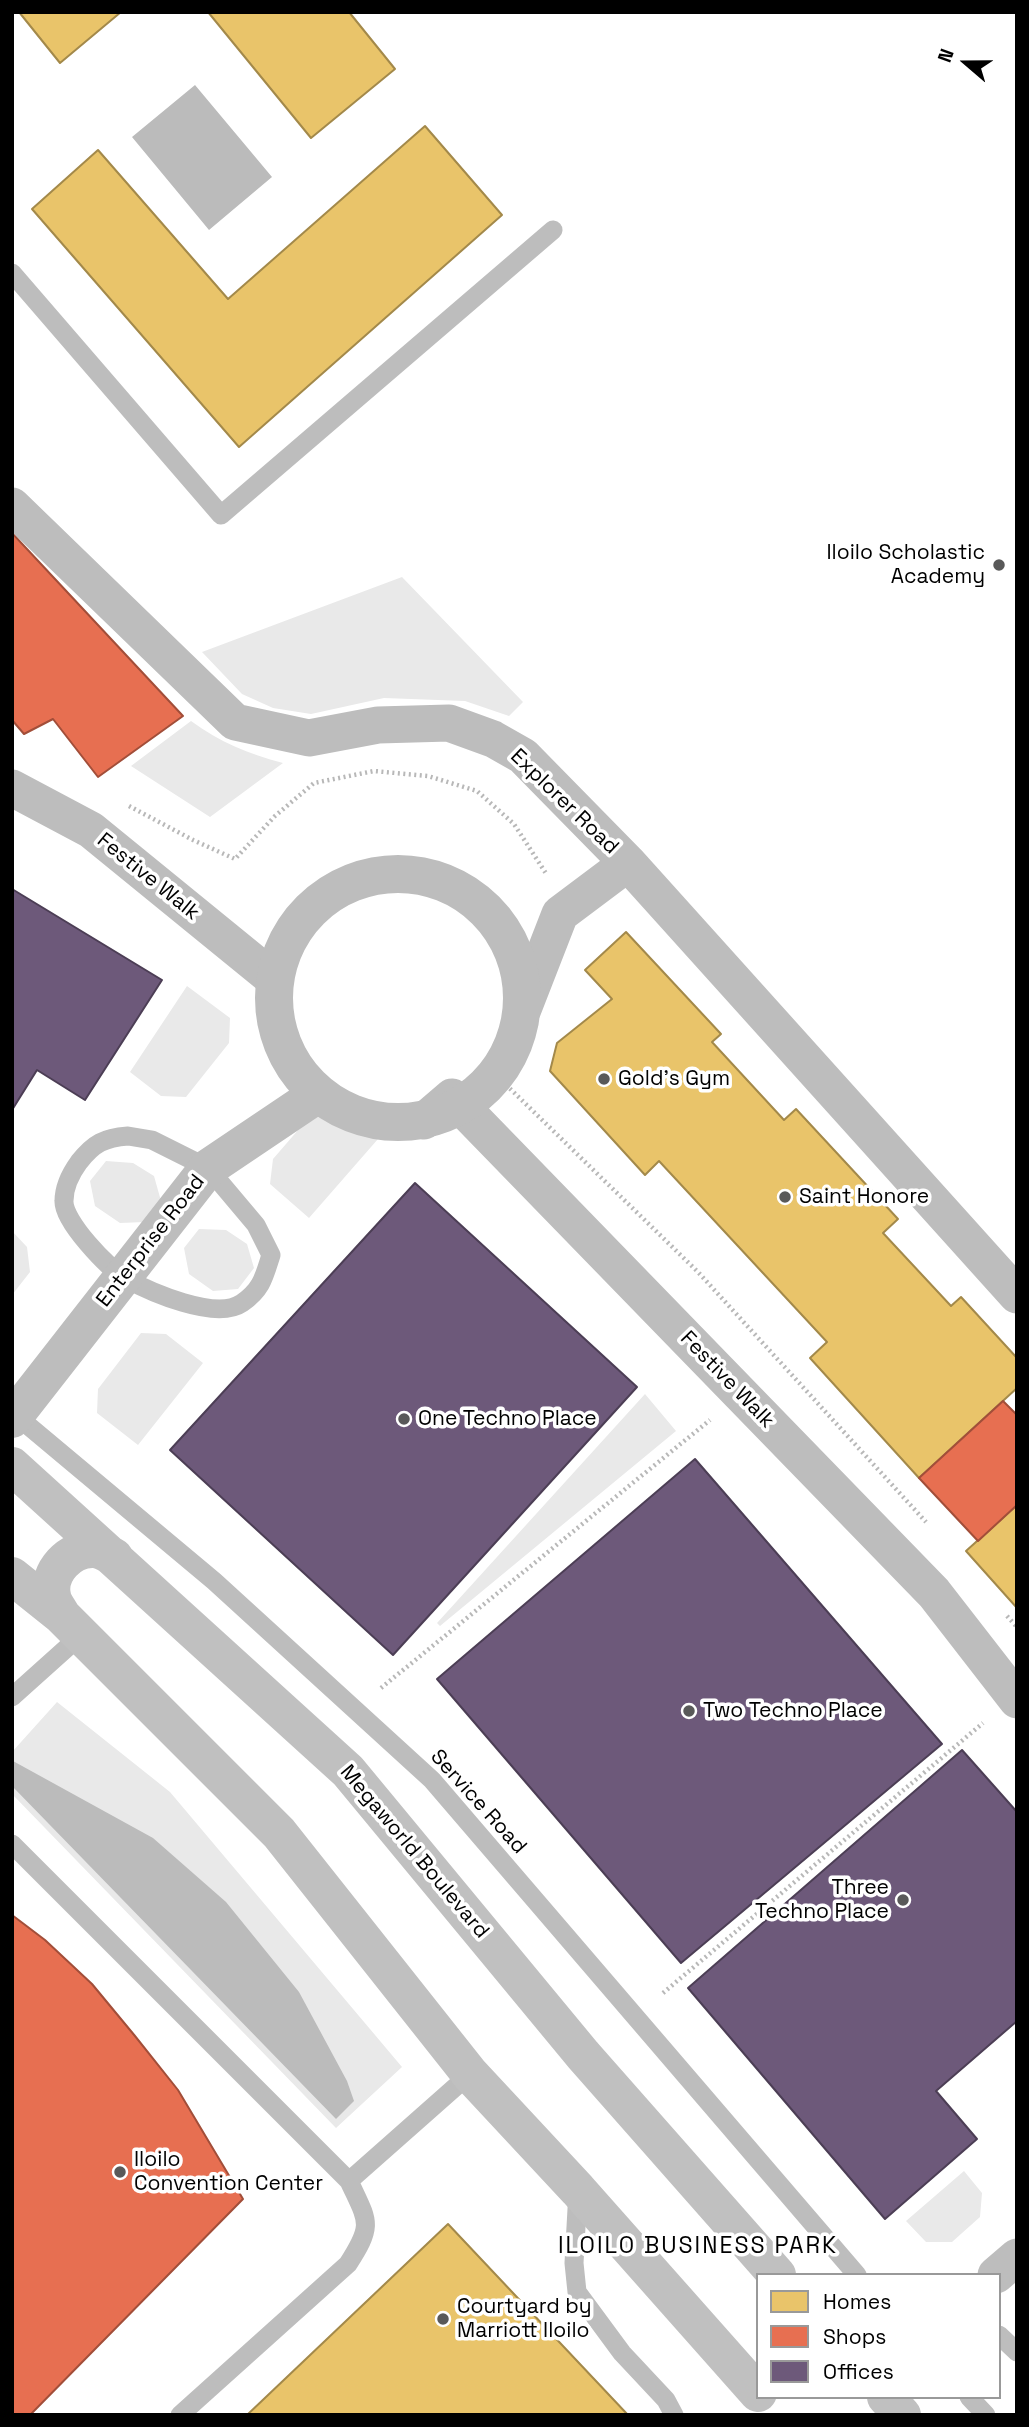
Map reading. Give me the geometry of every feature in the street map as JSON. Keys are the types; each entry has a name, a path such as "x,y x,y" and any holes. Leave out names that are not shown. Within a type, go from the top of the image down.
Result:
{"main road":[{"name":"Megaworld Boulevard","path":"12,1466 348,1771 583,2055 775,2273"},
{"path":"71,1626 52,1596 53,1579 62,1561 80,1552 95,1549 114,1557"},
{"path":"12,1577 71,1626 279,1833 470,2074 578,2190 756,2391"},
{"path":"764,2399 777,2415"},
{"path":"888,2399 902,2415"}],"street":[{"name":"Explorer Road","path":"12,506 235,722 309,738 378,725 449,723 493,739 523,756 628,863 1017,1295"},
{"name":"Festive Walk","path":"12,788 90,830 275,980"},
{"path":"522,1023 519,969 504,931 478,901 444,881 407,873 369,876 334,891 305,916 284,949 275,980 271,1020 290,1062 318,1094 346,1113 384,1123 424,1121 461,1107 492,1082 513,1048 522,1023 560,914 628,863"},
{"name":"Enterprise Road","path":"13,1415 208,1168 318,1094"},
{"name":"Festive Walk","path":"424,1121 452,1097 934,1593 1017,1700"},
{"path":"998,2273 1017,2258"}],"lane":[{"path":"12,273 221,515 553,230"},
{"path":"128,1136 152,1140 208,1168 256,1224 271,1255 262,1285 240,1305 212,1309 177,1300 123,1277 76,1232 63,1203 70,1174 88,1150 108,1137 128,1136"},
{"name":"Service Road","path":"13,1415 214,1581 432,1780 855,2273"},
{"path":"12,1697 71,1626"},
{"path":"12,1844 349,2181 366,2218 363,2240 348,2264 180,2415"},
{"path":"349,2181 470,2074"},
{"path":"578,2190 574,2263 577,2292 622,2353 666,2400 674,2415"},
{"path":"1001,2337 1017,2352"},
{"path":"971,2399 986,2415"}],"path":[{"path":"119,801 235,859 275,816 314,783 374,771 429,776 477,791 514,824 546,871 560,914"},
{"path":"522,1023 516,1048 495,1074 698,1272 930,1527"},
{"path":"381,1688 710,1420"},
{"path":"999,1607 1017,1628"},
{"path":"663,1993 983,1723"}],"shaded area":[{"path":"195,85 272,177 209,230 132,137"},
{"path":"402,577 523,702 509,716 465,701 384,698 311,714 273,708 242,694 202,652"},
{"path":"191,721 235,746 283,763 210,817 131,766"},
{"path":"187,986 230,1018 229,1043 186,1097 161,1096 130,1072"},
{"path":"318,1107 342,1109 378,1139 309,1218 270,1184 273,1159"},
{"path":"106,1161 133,1163 154,1176 161,1201 145,1222 120,1223 95,1206 90,1181"},
{"path":"199,1229 226,1230 247,1244 254,1268 238,1289 213,1291 189,1274 184,1248"},
{"path":"12,1231 27,1247 30,1272 12,1295"},
{"path":"141,1333 166,1334 203,1363 138,1445 97,1413 98,1389"},
{"path":"645,1394 676,1431 440,1626 437,1623"},
{"path":"57,1702 170,1792 402,2067 336,2128 12,1794 12,1752"},
{"path":"13,1761 153,1838 226,1902 299,1992 347,2081 354,2101 336,2119 12,1786"},
{"path":"964,2171 982,2193 980,2217 952,2242 926,2242 906,2221"}],"building: Homes":[{"path":"19,12 121,12 60,63"},
{"path":"208,12 349,12 395,69 311,138"},
{"path":"425,126 502,215 239,447 32,209 98,150 228,299"},
{"name":"Saint Honore","path":"626,932 721,1034 712,1042 784,1120 796,1109 898,1219 883,1233 951,1306 961,1297 1017,1358 1017,1388 919,1478 810,1358 827,1342 659,1161 645,1175 550,1071 557,1043 612,999 585,970"},
{"path":"1017,1505 1017,1608 966,1551"},
{"name":"Courtyard by Marriott Iloilo","path":"448,2224 628,2415 247,2415"}],"building: Shops":[{"path":"12,533 183,716 98,777 53,719 24,734 12,720"},
{"path":"1003,1401 1017,1415 1017,1505 978,1541 919,1478"},
{"name":"Iloilo Convention Center","path":"12,1915 45,1940 92,1984 135,2036 178,2090 243,2199 30,2415 12,2415"}],"building: Offices":[{"path":"12,889 162,980 85,1100 37,1070 12,1110"},
{"name":"One Techno Place","path":"415,1183 637,1387 393,1655 170,1450"},
{"name":"Two Techno Place","path":"695,1459 942,1744 681,1963 437,1679"},
{"name":"Three Techno Place","path":"962,1750 1017,1812 1017,2021 936,2091 977,2139 885,2219 688,1988"}],"place":[{"name":"Iloilo Scholastic Academy","path":"999,565"},
{"name":"Gold's Gym","path":"604,1079"},
{"name":"Saint Honore","path":"785,1197"},
{"name":"One Techno Place","path":"404,1419"},
{"name":"Two Techno Place","path":"689,1711"},
{"name":"Three Techno Place","path":"903,1900"},
{"name":"Iloilo Convention Center","path":"120,2172"},
{"name":"Courtyard by Marriott Iloilo","path":"443,2319"}],"district":[{"name":"ILOILO BUSINESS PARK","path":"698,2247"}]}
